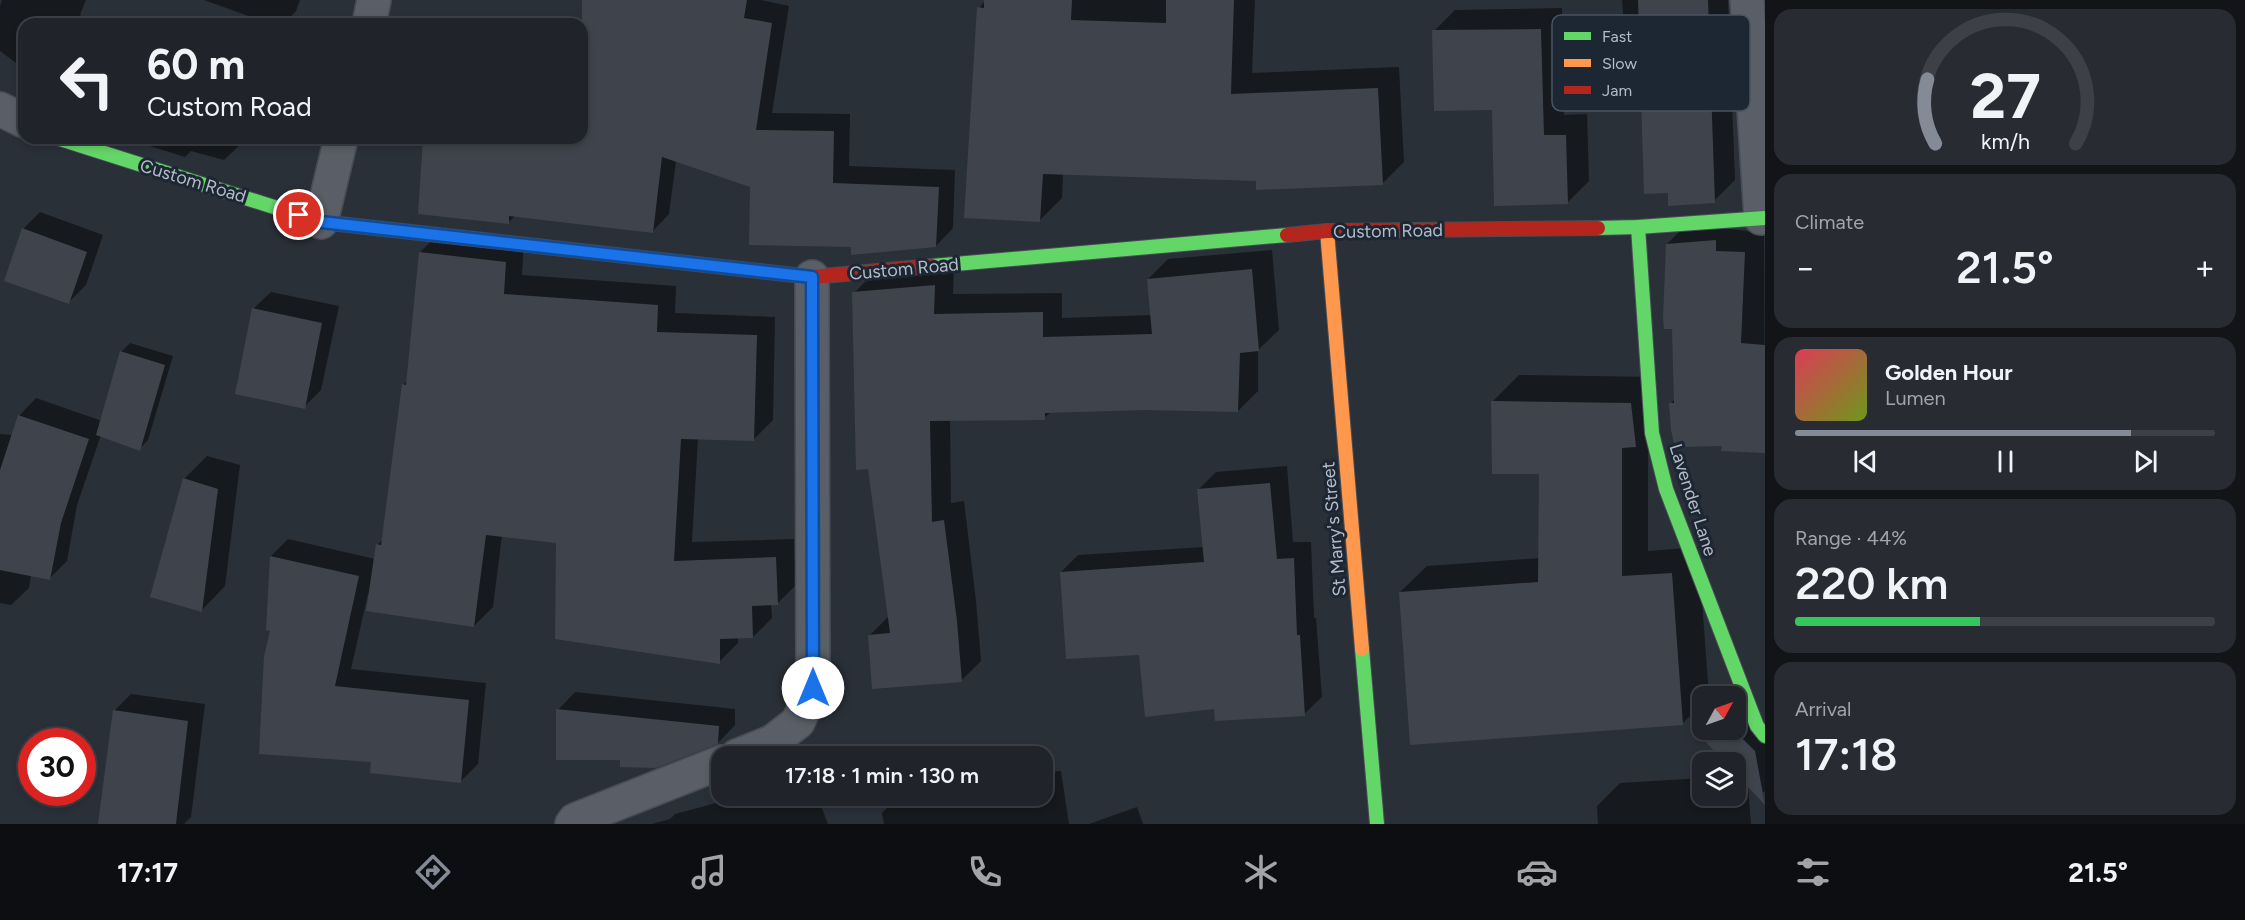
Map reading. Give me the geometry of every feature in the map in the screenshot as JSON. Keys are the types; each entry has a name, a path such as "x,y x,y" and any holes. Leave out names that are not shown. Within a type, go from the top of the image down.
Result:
{"street":[{"path":"370,18 374,0"},
{"path":"1747,0 1748,15"},
{"path":"1750,41 1763,218"},
{"path":"0,109 18,118"},
{"name":"Custom Road","path":"76,144 321,222 812,277 1327,231 1638,227 1763,218"},
{"path":"321,222 340,144"},
{"name":"Lavender Lane","path":"1638,227 1652,433 1666,489 1757,726 1765,736"},
{"name":"St Marry's Street","path":"1327,231 1377,824"},
{"path":"762,746 772,742 798,722 813,688 812,277"},
{"path":"572,824 575,820 711,766"}],"building":[{"path":"582,0 747,0 744,18 772,23 756,130 834,131 833,183 939,187 936,247 851,255 851,247 749,245 750,187 662,157 653,233 509,216 509,224 418,214 423,144 588,144 588,18 582,18"},
{"path":"984,0 1072,0 1071,20 1166,23 1166,0 1234,0 1231,94 1378,88 1383,185 1256,190 1256,181 1043,174 1040,222 964,218 977,7 984,8"},
{"path":"1638,0 1708,0 1709,15 1638,15"},
{"path":"1541,29 1544,135 1566,135 1568,204 1494,206 1492,110 1434,111 1432,30"},
{"path":"1641,111 1712,111 1715,203 1668,206 1668,193 1644,194"},
{"path":"22,228 87,252 69,304 4,281"},
{"path":"1716,240 1716,251 1745,252 1741,343 1765,345 1765,453 1721,451 1722,446 1675,447 1671,430 1669,403 1674,403 1672,329 1664,329 1663,319 1666,244"},
{"path":"419,252 506,262 504,294 658,305 657,332 757,335 754,441 681,439 674,561 776,557 778,605 752,606 753,638 720,639 720,664 555,639 556,543 486,535 474,627 366,611 376,544 381,545 402,384 406,385"},
{"path":"1252,269 1259,351 1240,353 1238,412 1145,410 1045,413 1045,420 930,421 932,522 944,520 962,682 872,689 868,635 890,633 868,469 856,470 852,292 935,285 934,314 1043,312 1043,337 1152,334 1147,279"},
{"path":"252,308 322,323 305,409 235,394"},
{"path":"120,351 165,365 140,451 96,435"},
{"path":"1491,401 1631,403 1636,447 1622,448 1622,576 1672,573 1683,725 1410,745 1399,592 1538,582 1539,474 1492,474"},
{"path":"18,415 89,439 61,523 50,580 0,570 0,470"},
{"path":"183,478 218,489 202,612 150,597"},
{"path":"1270,483 1277,559 1294,558 1297,635 1300,635 1305,716 1215,721 1214,709 1145,717 1139,655 1066,659 1060,572 1204,562 1197,489"},
{"path":"270,556 359,576 335,686 469,700 461,783 370,773 371,762 259,754 264,656 270,631 266,630"},
{"path":"556,709 719,726 718,744 656,768 620,767 620,760 556,760"},
{"path":"113,710 188,721 176,824 98,824"},
{"path":"1704,740 1744,740 1755,751 1765,805 1746,785 1746,752 1715,752"}],"traffic: fast":[{"path":"76,144 321,222 483,240"},
{"path":"1598,228 1765,218"},
{"path":"1638,227 1652,433 1666,489 1757,726 1765,736"},
{"path":"932,266 1287,235"},
{"path":"1362,649 1377,824"}],"traffic: slow":[{"path":"1327,231 1362,649"}],"traffic: jam":[{"path":"1287,235 1327,231 1598,228"},
{"path":"483,240 812,277 932,266"}],"route":[{"path":"299,215 321,222 812,277 813,688"}]}
